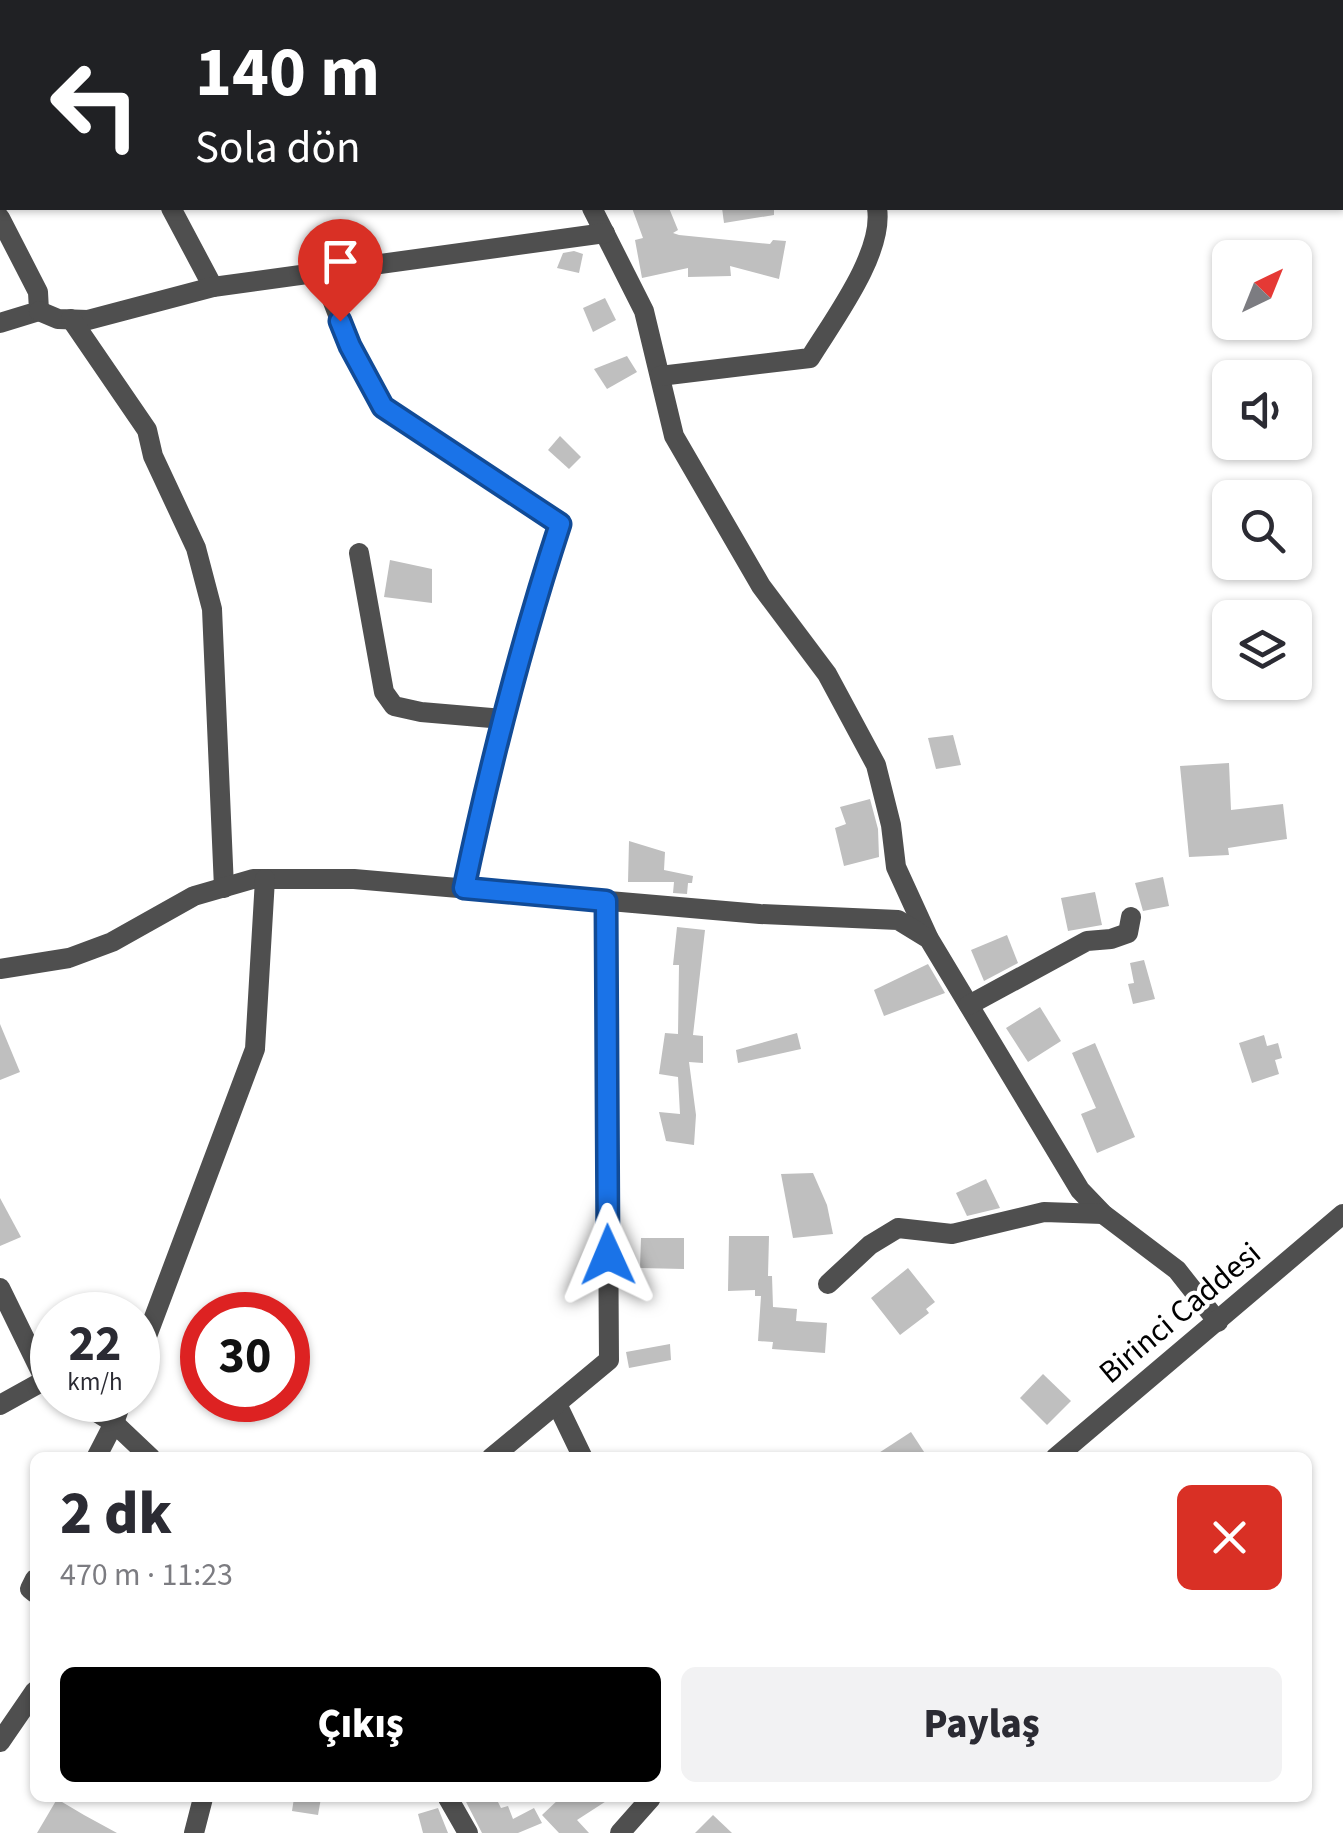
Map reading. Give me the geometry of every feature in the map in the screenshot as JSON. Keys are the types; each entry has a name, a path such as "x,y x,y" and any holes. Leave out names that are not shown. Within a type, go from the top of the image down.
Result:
{"street":[{"path":"172,210 213,287"},
{"path":"593,210 644,311 674,436 760,586 827,674 876,765 891,825 896,868 929,939 1080,1190 1103,1214 1177,1270 1218,1322"},
{"path":"660,376 810,358 850,294 880,226 878,210"},
{"path":"0,218 38,292 38,311"},
{"path":"0,323 38,311 58,319 88,320 213,287 604,233"},
{"path":"321,271 350,346 383,407 560,524 533,604 464,888"},
{"path":"71,319 148,430 153,456 200,564 212,609 224,888"},
{"path":"359,553 384,692 394,706 503,719"},
{"path":"0,969 84,953 112,942 194,896 266,879 354,878 760,914 898,920 929,939"},
{"path":"160,1301 254,1050 266,879"},
{"path":"498,1452 609,1360 606,901"},
{"path":"969,1005 1088,940 1102,946 1128,933 1132,918"},
{"path":"828,1284 870,1245 898,1228 952,1234 1044,1212 1103,1214"},
{"name":"Birinci Caddesi","path":"1062,1452 1343,1214"},
{"path":"0,1288 30,1346"},
{"path":"0,1405 30,1391"},
{"path":"557,1404 580,1452"},
{"path":"99,1452 114,1423 145,1452"},
{"path":"0,1742 30,1697"},
{"path":"194,1833 202,1802"},
{"path":"450,1802 468,1833"},
{"path":"620,1833 647,1802"}],"building":[{"path":"633,210 670,210 678,230 673,233 679,235 770,244 773,240 786,241 779,279 730,266 731,276 688,277 688,268 642,278 635,240 643,238"},
{"path":"722,210 774,210 774,215 724,223"},
{"path":"563,253 583,254 579,273 557,268"},
{"path":"605,298 616,320 593,332 583,308"},
{"path":"627,356 637,372 607,389 594,369"},
{"path":"560,436 581,457 569,469 548,450"},
{"path":"390,560 432,569 432,603 384,597"},
{"path":"953,735 961,765 936,769 928,738"},
{"path":"1229,763 1231,810 1283,804 1287,839 1228,848 1229,855 1189,857 1180,766"},
{"path":"870,799 878,829 879,857 844,866 835,828 846,824 840,807"},
{"path":"629,841 665,852 664,870 693,876 687,894 673,893 674,882 628,882"},
{"path":"1163,877 1169,906 1143,911 1135,883"},
{"path":"1095,892 1102,925 1068,931 1061,898"},
{"path":"677,927 705,930 693,1035 703,1036 703,1063 689,1062 696,1115 694,1145 666,1141 659,1112 680,1114 678,1077 659,1074 665,1033 678,1034 679,965 673,965"},
{"path":"1007,935 1018,963 984,981 971,950"},
{"path":"1144,960 1155,999 1133,1004 1128,984 1134,983 1130,963"},
{"path":"928,964 945,993 884,1016 874,990"},
{"path":"1040,1007 1061,1041 1028,1062 1006,1028"},
{"path":"0,1024 20,1072 0,1080"},
{"path":"797,1033 801,1049 738,1063 736,1050"},
{"path":"1264,1035 1267,1046 1278,1043 1282,1058 1275,1060 1279,1074 1252,1083 1239,1043"},
{"path":"1095,1043 1135,1137 1097,1153 1081,1114 1096,1108 1072,1053"},
{"path":"813,1173 827,1205 833,1234 793,1238 781,1174"},
{"path":"986,1179 1000,1208 967,1216 956,1193"},
{"path":"0,1198 21,1237 0,1246"},
{"path":"729,1236 769,1236 768,1276 772,1276 773,1307 797,1309 796,1321 827,1323 825,1353 772,1349 773,1342 758,1341 761,1296 755,1296 755,1290 728,1291"},
{"path":"641,1238 684,1238 684,1269 640,1268"},
{"path":"908,1268 935,1302 926,1309 929,1313 900,1335 871,1298"},
{"path":"670,1344 671,1360 629,1368 626,1352"},
{"path":"1043,1374 1071,1401 1047,1425 1020,1398"},
{"path":"911,1432 924,1452 880,1452"},
{"path":"55,1802 62,1802 117,1833 37,1833"},
{"path":"293,1802 320,1802 318,1815 292,1811"},
{"path":"466,1802 498,1802 501,1808 508,1806 513,1819 534,1808 542,1823 518,1833 482,1833"},
{"path":"556,1802 605,1802 577,1820 589,1833 559,1833 542,1815"},
{"path":"438,1808 448,1833 423,1833 418,1814"},
{"path":"713,1815 732,1833 695,1833"}],"route":[{"path":"340,321 383,407 560,524 533,604 464,888 606,901 608,1255"}]}
